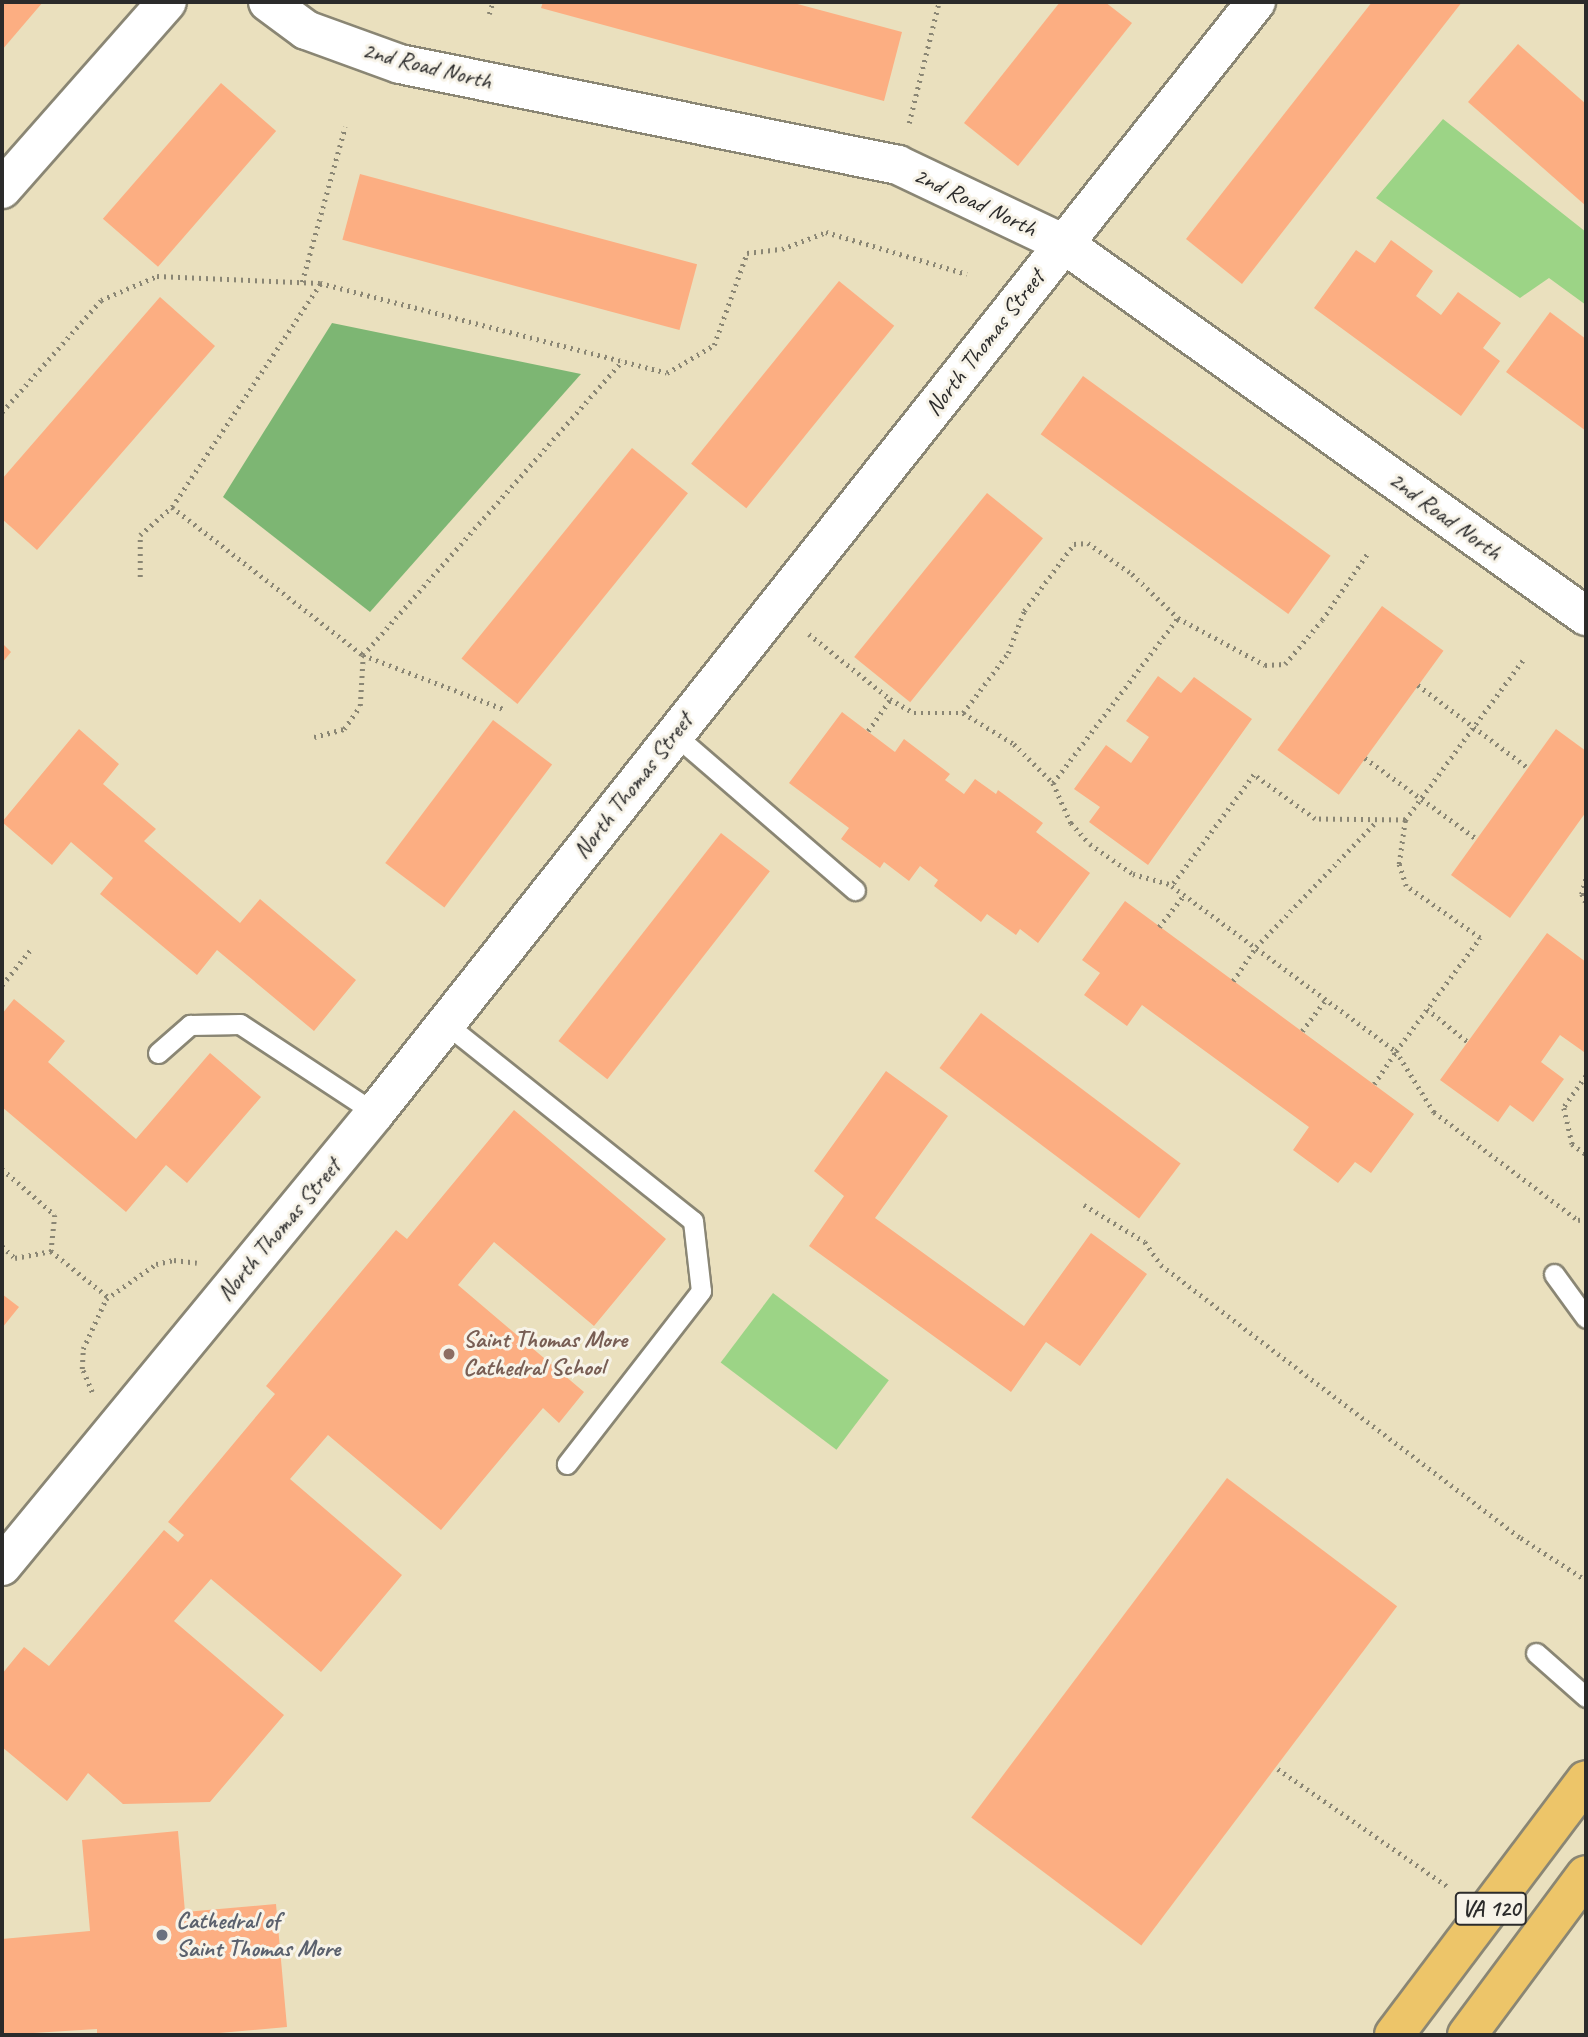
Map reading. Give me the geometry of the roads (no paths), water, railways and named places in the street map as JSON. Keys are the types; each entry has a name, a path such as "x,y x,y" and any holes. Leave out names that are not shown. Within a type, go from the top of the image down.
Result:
{"main road":[{"name":"VA 120","path":"1394,2035 1586,1780"},
{"name":"VA 120","path":"1467,2035 1586,1875"}],"street":[{"path":"2,189 167,2"},
{"name":"2nd Road North","path":"268,2 306,30 400,64 898,166 1064,244 1586,616"},
{"name":"North Thomas Street","path":"2,1566 375,1113 1256,2"}],"lane":[{"path":"674,734 855,890"},
{"path":"445,1023 693,1221 701,1291 567,1464"},
{"path":"158,1053 190,1025 240,1024 375,1113"},
{"path":"1554,1274 1586,1318"},
{"path":"1536,1653 1586,1697"}],"place":[{"name":"Saint Thomas More Cathedral School","path":"449,1354"},
{"name":"Cathedral of Saint Thomas More","path":"162,1935"}]}
